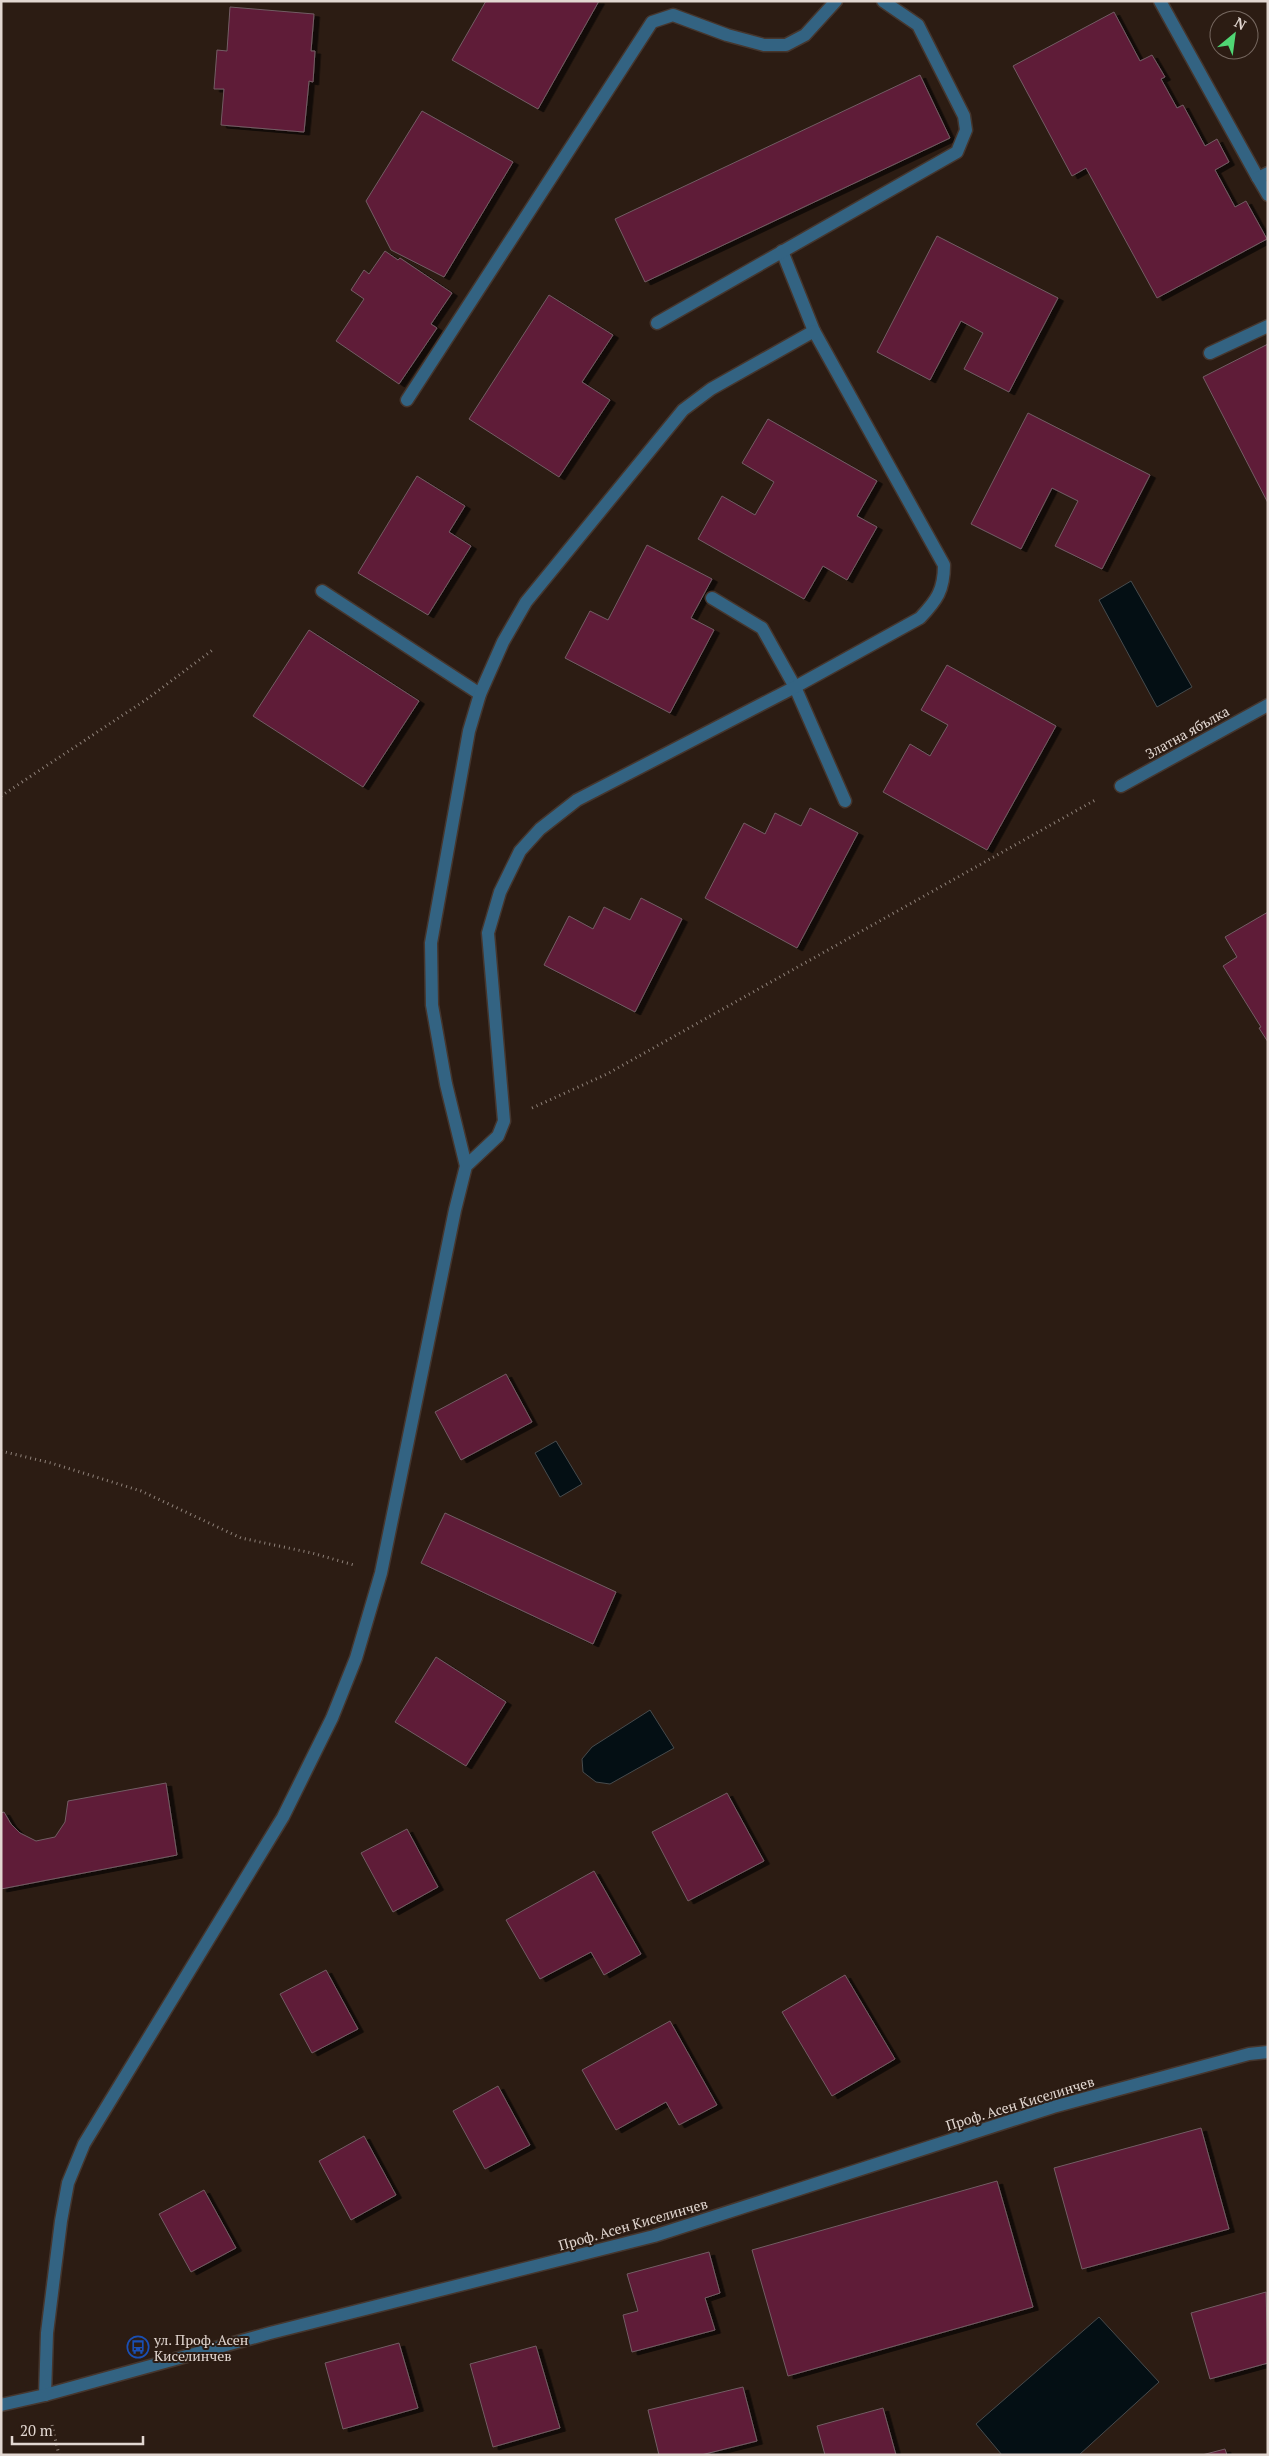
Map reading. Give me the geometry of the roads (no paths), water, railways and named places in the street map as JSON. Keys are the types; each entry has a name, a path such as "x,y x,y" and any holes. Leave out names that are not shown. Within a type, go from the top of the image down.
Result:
{"street":[{"path":"407,400 652,22 673,15 736,38 764,45 786,45 806,35 836,1"},
{"path":"657,323 957,152 966,130 964,116 918,25 884,1"},
{"path":"1160,1 1263,175 1268,195"},
{"path":"466,1166 498,1136 504,1120 488,933 500,892 520,851 540,829 578,800 795,687 920,618 934,603 944,582 944,565 814,331 782,251"},
{"path":"1210,354 1268,326"},
{"path":"45,2395 47,2333 61,2221 68,2183 84,2144 284,1817 332,1718 356,1658 381,1573 455,1210 466,1166 446,1084 432,1004 431,943 469,731 480,694 502,642 526,602 683,410 711,389 814,331"},
{"path":"322,591 480,694"},
{"path":"712,598 762,628 795,687 845,800"},
{"name":"Златна ябълка","path":"1121,786 1268,705"},
{"name":"Проф. Асен Киселинчев","path":"1,2405 45,2395 280,2331 654,2236 1053,2107 1249,2054 1268,2052"}],"place":[{"name":"ул. Проф. Асен Киселинчев","path":"138,2347"}]}
